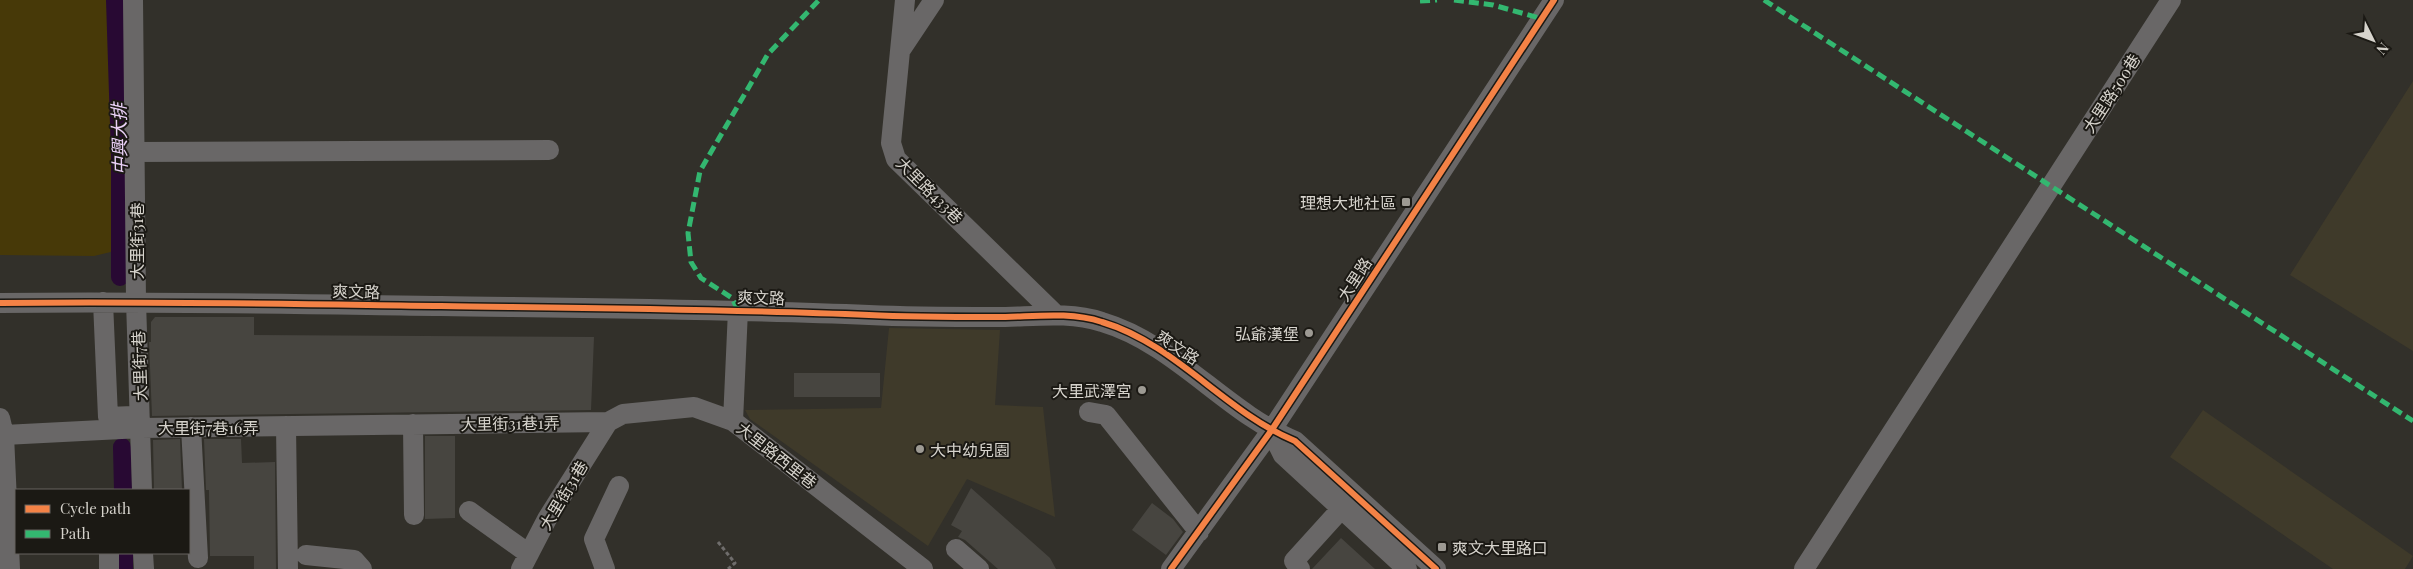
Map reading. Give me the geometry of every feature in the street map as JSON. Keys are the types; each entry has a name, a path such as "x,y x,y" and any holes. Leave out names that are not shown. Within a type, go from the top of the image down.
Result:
{"street":[{"name":"大里街31巷","path":"133,0 136,301"},
{"name":"大里路433巷","path":"905,0 891,143 896,159 1056,315"},
{"path":"900,51 934,0"},
{"name":"大里路","path":"1171,569 1271,431 1554,0"},
{"name":"大里路500巷","path":"1804,569 2171,0"},
{"path":"135,152 549,150"},
{"name":"爽文路","path":"0,303 136,301 738,310 891,316 999,317 1056,315 1083,317 1104,322 1142,339 1169,356 1271,431 1295,441 1436,569"},
{"name":"大里街7巷","path":"136,301 142,489"},
{"path":"103,302 108,417 141,422"},
{"path":"733,421 738,310"},
{"name":"大里路西里巷","path":"608,422 623,414 694,407 733,421 923,569"},
{"path":"1089,412 1106,415 1199,532"},
{"name":"大里街7巷16弄","path":"2,427 141,422 191,427 413,424"},
{"name":"大里街31巷","path":"525,562 547,519 608,422"},
{"name":"大里街31巷1弄","path":"413,424 608,422"},
{"path":"413,424 414,515"},
{"path":"286,426 288,569"},
{"path":"2,427 10,569"},
{"path":"191,427 198,558"},
{"name":"爽文路","path":"1271,431 1283,455 1407,569"},
{"path":"603,568 594,539 619,486"},
{"path":"1300,569 1294,561 1342,508"},
{"path":"469,511 525,562"},
{"path":"956,549 979,569"},
{"path":"109,554 109,569"},
{"path":"144,554 144,569"},
{"path":"306,554 354,560 362,569"}],"path":[{"path":"718,542 735,563 728,569"}],"shaded area":[{"path":"0,0 110,0 119,250 94,256 0,255"},
{"path":"2413,81 2413,351 2290,275"},
{"name":"大中幼兒園","path":"889,328 1000,330 995,405 1043,407 1055,517 967,479 928,546 750,419 745,410 881,408"},
{"path":"2203,410 2413,556 2405,569 2333,569 2170,457"}],"building":[{"path":"155,317 254,317 254,335 594,337 591,410 152,416 149,342 151,342 151,322"},
{"path":"794,373 880,373 880,397 794,397"},
{"path":"425,436 455,436 455,518 425,519"},
{"path":"180,439 182,489 154,489 153,440"},
{"path":"204,439 241,439 242,463 275,462 276,569 254,569 254,556 210,556 209,490 206,490"},
{"path":"971,488 1050,558 1056,569 998,569 965,540 958,537 962,531 951,525"},
{"path":"1152,503 1173,519 1183,532 1166,555 1132,530"},
{"path":"1341,538 1375,569 1312,569"}],"waterway":[{"name":"中興大排","path":"115,0 120,156 120,277"},
{"name":"中興大排","path":"122,447 123,489"},
{"name":"中興大排","path":"124,554 124,569"}],"marked path":[{"path":"738,310 732,298 701,278 691,262 688,233 700,171 768,54 819,0"},
{"path":"1420,1 1437,0"},
{"path":"1454,0 1493,5 1543,19"},
{"path":"1764,0 2413,421"}],"cycle path":[{"path":"1171,569 1271,431 1554,0"},
{"path":"0,303 110,302 602,308 762,311 917,317 1050,315 1089,319 1129,332 1154,346 1246,413 1295,441 1436,569"}],"place":[{"name":"理想大地社區","path":"1406,202"},
{"name":"弘爺漢堡","path":"1309,333"},
{"name":"大里武澤宮","path":"1142,390"},
{"name":"大中幼兒園","path":"920,449"},
{"name":"爽文大里路口","path":"1442,547"}]}
